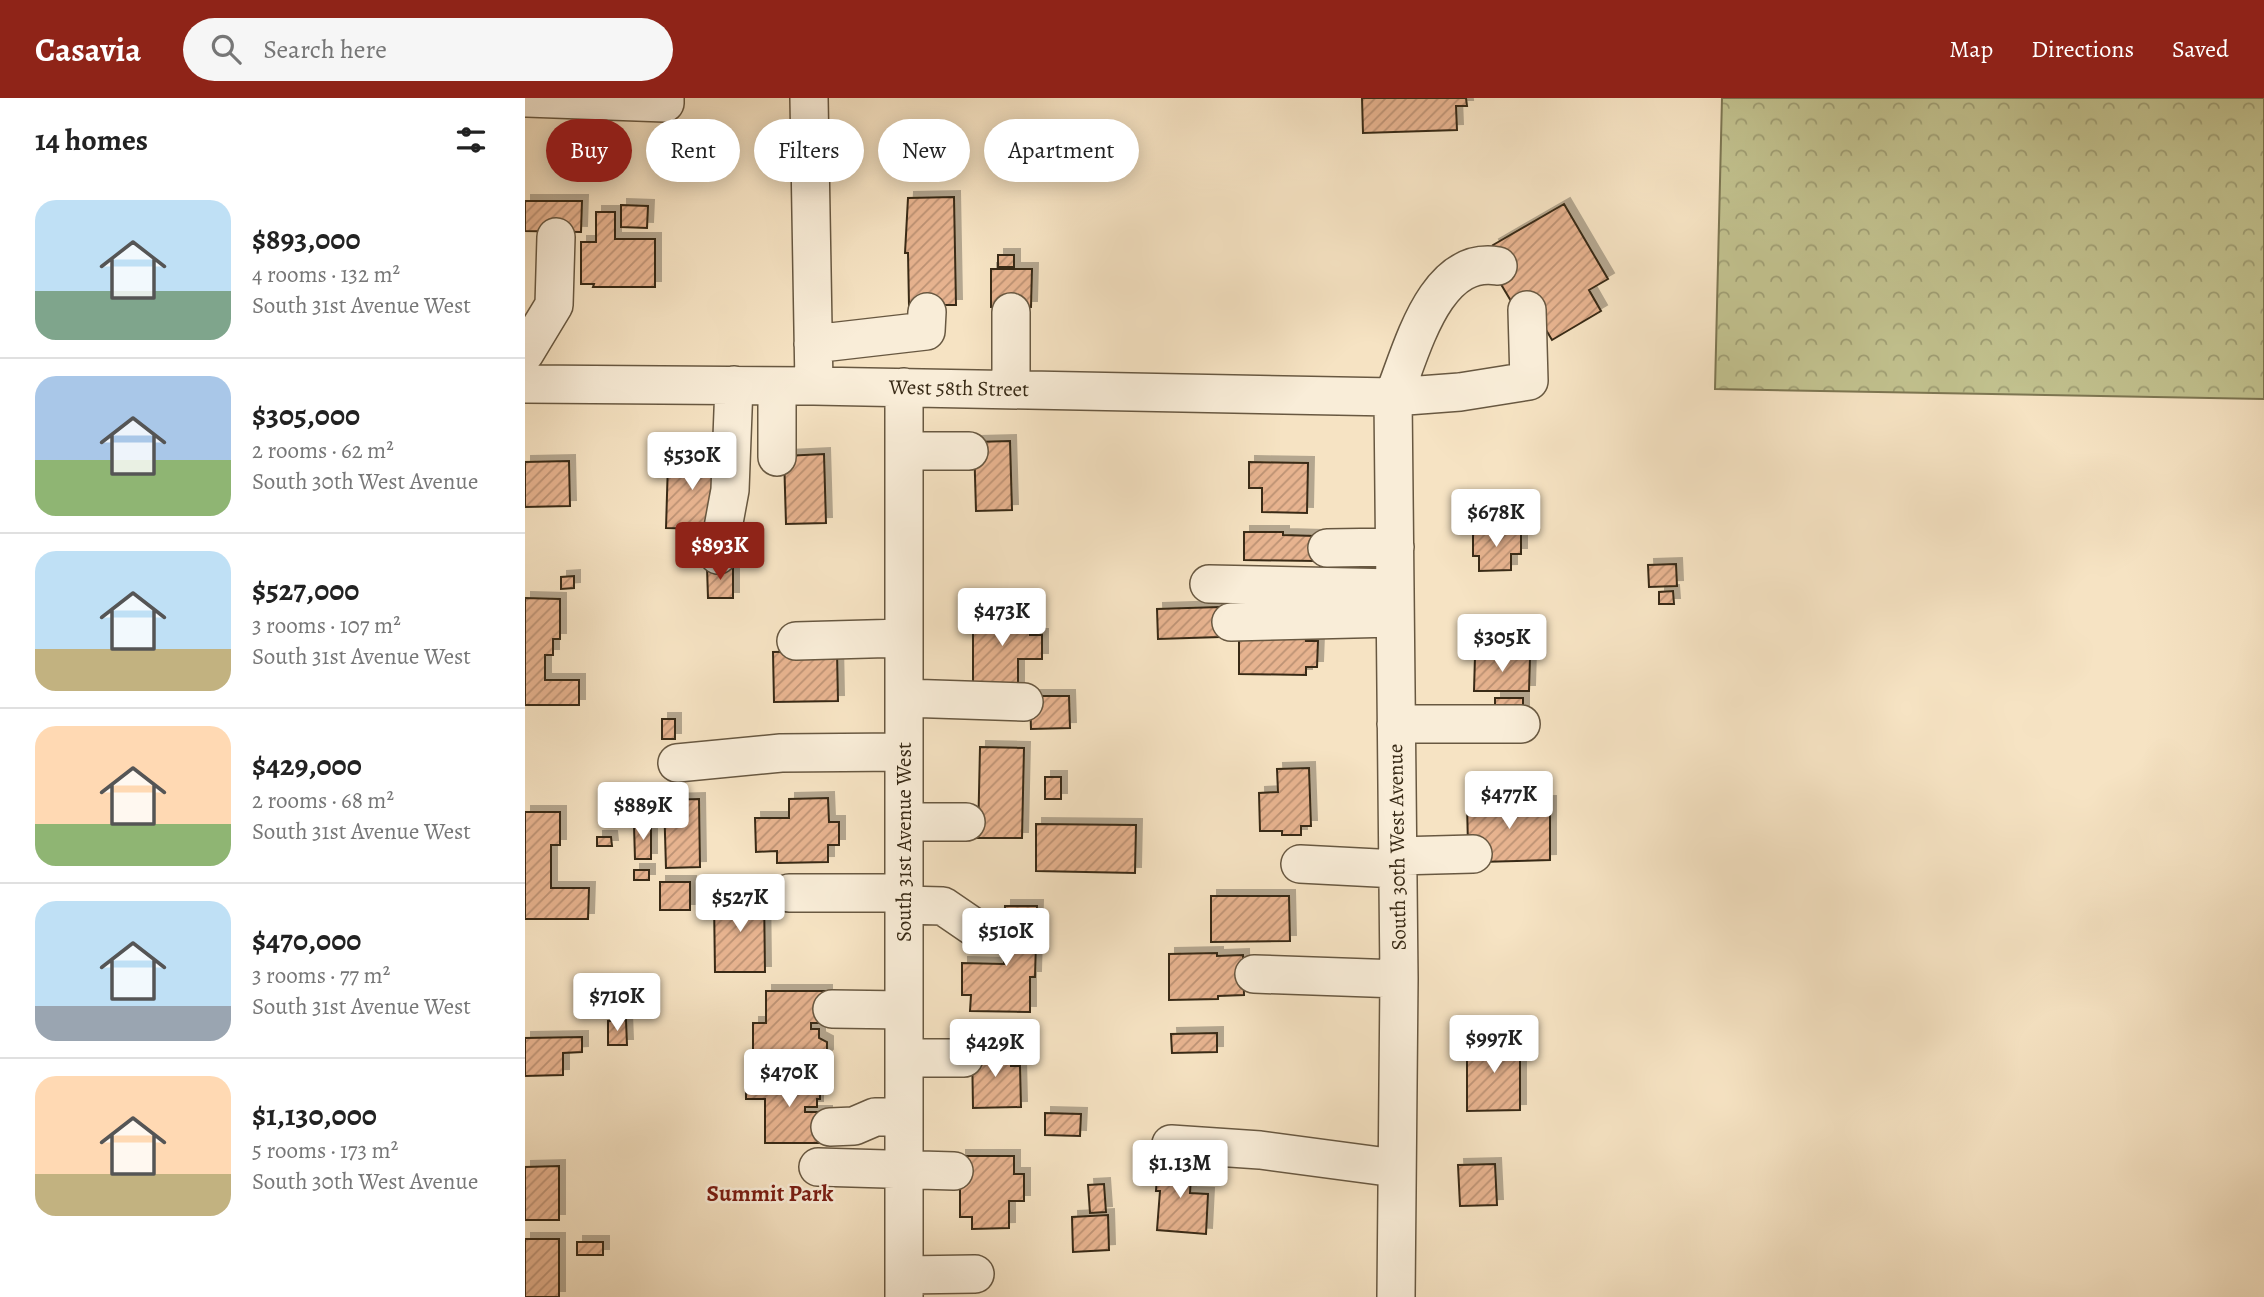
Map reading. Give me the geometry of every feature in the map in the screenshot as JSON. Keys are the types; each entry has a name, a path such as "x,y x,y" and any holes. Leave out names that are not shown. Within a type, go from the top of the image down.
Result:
{"street":[{"path":"527,98 665,103 665,98"},
{"path":"809,98 814,386"},
{"path":"525,353 554,305 556,237"},
{"path":"1393,397 1432,302 1454,275 1484,264 1498,266"},
{"name":"West 58th Street","path":"525,384 904,387 1393,397 1460,392 1529,381 1527,310"},
{"path":"813,344 926,331 927,312"},
{"path":"1011,312 1011,389"},
{"path":"718,555 730,490 734,385"},
{"path":"776,457 777,386"},
{"name":"South 31st Avenue West","path":"904,387 904,1286"},
{"name":"South 30th West Avenue","path":"1393,397 1399,979 1395,1168 1396,1297"},
{"path":"904,451 969,451"},
{"path":"1327,548 1395,547"},
{"path":"1209,584 1395,603"},
{"path":"1230,621 1395,603"},
{"path":"796,641 904,638"},
{"path":"904,698 1024,702"},
{"path":"1396,724 1521,724"},
{"path":"677,763 781,753 904,752"},
{"path":"904,822 966,822"},
{"path":"1300,864 1397,863 1473,854"},
{"path":"789,893 904,899 943,906 981,932"},
{"path":"1254,974 1399,979"},
{"path":"832,1009 904,1010"},
{"path":"904,1058 964,1058"},
{"path":"830,1127 854,1126 875,1117 904,1117"},
{"path":"1171,1144 1260,1150 1395,1168"},
{"path":"818,1167 954,1171"},
{"path":"904,1286 975,1275"}],"green space":[{"path":"1722,98 2264,98 2264,399 1715,389"}],"building":[{"path":"1362,98 1466,98 1467,106 1456,106 1457,130 1363,133"},
{"path":"954,197 956,305 909,305 908,253 905,253 908,198"},
{"path":"525,201 582,201 581,232 525,231"},
{"path":"1564,204 1608,279 1589,290 1601,311 1552,340 1530,303 1517,311 1496,276 1507,270 1493,245"},
{"path":"621,205 648,206 647,228 621,227"},
{"path":"596,212 615,212 615,239 655,239 655,287 593,287 594,284 581,284 581,242 596,242"},
{"path":"998,255 1014,255 1014,267 998,267"},
{"path":"991,269 1032,269 1031,307 991,307"},
{"path":"1010,441 1012,510 976,511 974,442"},
{"path":"687,453 719,454 710,529 666,528 668,462 687,462"},
{"path":"824,454 826,523 786,524 784,456"},
{"path":"569,461 570,506 525,507 525,462"},
{"path":"1249,462 1308,463 1307,513 1262,512 1262,488 1249,488"},
{"path":"1244,532 1283,532 1283,535 1316,536 1316,561 1244,560"},
{"path":"1473,532 1521,532 1521,554 1511,554 1511,570 1479,571 1479,556 1473,556"},
{"path":"1676,564 1677,586 1649,587 1648,565"},
{"path":"733,566 733,598 708,598 707,567"},
{"path":"574,576 574,588 561,589 561,577"},
{"path":"1673,591 1674,604 1659,604 1659,592"},
{"path":"525,598 560,599 560,639 553,639 553,655 545,655 545,680 579,680 579,705 525,705"},
{"path":"1219,607 1220,637 1158,639 1157,609"},
{"path":"973,610 1030,610 1030,635 1042,635 1042,659 1018,659 1018,690 973,689"},
{"path":"1239,633 1306,634 1306,641 1318,641 1317,667 1306,667 1306,675 1239,674"},
{"path":"837,651 838,701 774,702 773,652"},
{"path":"1475,656 1530,657 1529,691 1474,691"},
{"path":"1030,696 1069,696 1070,728 1031,729"},
{"path":"1495,698 1523,698 1523,714 1495,714"},
{"path":"662,719 675,719 675,739 662,739"},
{"path":"980,747 1024,748 1022,838 978,838"},
{"path":"1309,768 1311,826 1301,826 1301,835 1282,835 1282,831 1260,831 1259,793 1278,792 1277,769"},
{"path":"1045,777 1061,777 1061,799 1045,799"},
{"path":"828,798 829,822 839,822 839,845 828,845 828,862 777,863 777,851 756,852 755,818 789,818 789,799"},
{"path":"699,799 700,867 666,868 664,800"},
{"path":"1550,802 1550,860 1480,862 1468,847 1467,803"},
{"path":"525,812 560,812 560,845 551,845 551,888 589,888 588,919 525,919"},
{"path":"1036,824 1136,825 1135,873 1036,871"},
{"path":"634,825 651,825 651,859 635,859"},
{"path":"597,837 611,837 612,846 597,846"},
{"path":"634,870 649,870 649,880 634,880"},
{"path":"660,882 690,882 690,910 660,910"},
{"path":"764,893 765,972 715,972 714,901 736,900 736,894"},
{"path":"1211,896 1289,896 1290,941 1211,942"},
{"path":"1005,906 1037,906 1035,977 1030,977 1030,1012 970,1011 971,995 962,995 962,963 1004,964"},
{"path":"1217,953 1217,956 1243,955 1244,995 1218,996 1218,999 1169,1000 1169,954"},
{"path":"641,982 652,982 653,1012 641,1012"},
{"path":"766,991 826,991 826,1023 811,1023 811,1029 819,1029 819,1038 827,1042 827,1055 822,1060 753,1059 753,1023 766,1023"},
{"path":"626,1020 627,1045 608,1045 608,1021"},
{"path":"1217,1033 1217,1052 1172,1053 1171,1034"},
{"path":"582,1037 582,1052 563,1053 563,1075 525,1076 525,1038"},
{"path":"1520,1038 1520,1110 1467,1111 1467,1039"},
{"path":"1011,1047 1011,1066 1020,1066 1021,1107 973,1108 972,1048"},
{"path":"746,1076 820,1078 820,1099 817,1099 817,1107 805,1107 805,1112 826,1112 826,1143 765,1143 765,1099 746,1099"},
{"path":"1045,1113 1081,1114 1080,1136 1045,1135"},
{"path":"960,1156 1014,1156 1014,1174 1024,1174 1024,1201 1009,1201 1009,1228 972,1229 972,1217 960,1217"},
{"path":"1158,1160 1192,1162 1190,1193 1208,1194 1206,1234 1157,1230 1160,1191 1156,1191"},
{"path":"1495,1164 1497,1205 1460,1206 1458,1165"},
{"path":"559,1166 559,1220 525,1220 525,1167"},
{"path":"1104,1184 1106,1212 1090,1213 1088,1185"},
{"path":"1108,1215 1109,1250 1073,1252 1072,1217"},
{"path":"525,1239 559,1239 559,1297 525,1297"},
{"path":"577,1242 603,1242 603,1255 577,1255"}],"district":[{"name":"Summit Park","path":"770,1193"}]}
